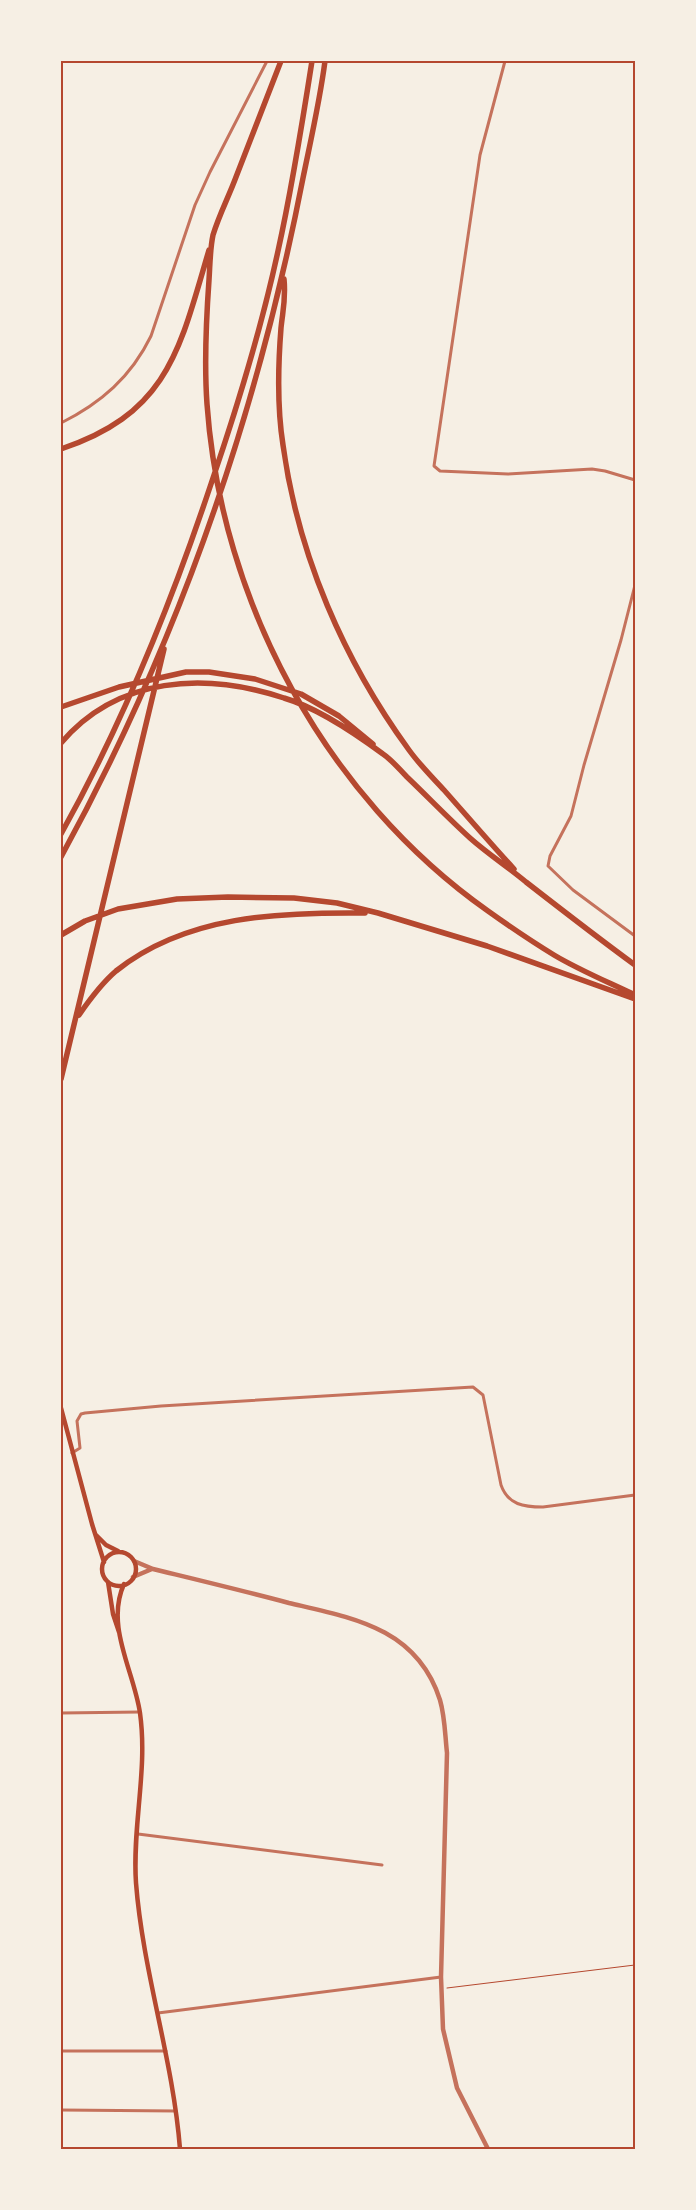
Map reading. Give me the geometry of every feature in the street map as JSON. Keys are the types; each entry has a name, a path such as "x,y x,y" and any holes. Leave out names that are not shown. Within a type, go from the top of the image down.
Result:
{"highway":[{"path":"61,449 82,442 107,429 138,406 158,385 173,360 185,332 213,236 281,61"},
{"path":"61,834 113,730 149,650 183,567 230,428 266,303 278,251 300,140 312,61"},
{"path":"61,857 88,809 165,640 194,569 241,432 284,276 325,61"},
{"path":"213,236 204,366 209,437 218,492 244,585 267,640 295,696 331,752 374,807 414,850 486,910 556,956 635,995"},
{"path":"284,276 286,300 282,328 279,397 283,445 292,492 310,558 328,609 367,686 409,752 526,882"},
{"path":"61,1079 160,669 165,640"},
{"path":"61,707 118,687 186,672 209,672 255,679 301,694 351,725 384,754 470,838 593,935 635,965"},
{"path":"61,743 73,729 102,706 149,688 190,682 239,687 285,698 322,715 384,754"},
{"path":"61,935 85,921 118,909 177,899 228,897 294,898 337,903 378,913 487,946 635,998"},
{"path":"76,1018 95,992 116,971 152,949 193,931 257,916 311,912 378,913"}],"main road":[{"path":"61,1408 72,1453 104,1562 102,1572 108,1582 113,1614 140,1712 142,1783 136,1884 177,2111 180,2149"},
{"path":"95,1534 106,1545 131,1557 134,1561 135,1572 133,1577 124,1584 119,1585 108,1582"},
{"path":"104,1562 111,1554 121,1552"},
{"path":"120,1635 118,1603 124,1584"}],"street":[{"path":"61,423 86,410 118,385 145,348 151,336 195,205 267,61"},
{"path":"505,61 480,155 434,466 440,471 508,474 592,470 605,471 635,480"},
{"path":"635,585 571,816 550,856 548,866 573,890 635,936"},
{"path":"72,1453 80,1448 76,1421 81,1414 85,1413 161,1406 473,1388 483,1395 501,1485 504,1494 510,1500 528,1507 543,1507 635,1495"},
{"path":"134,1561 153,1569 335,1613 373,1625 389,1633 417,1658 435,1686 444,1717 447,1753 441,1977 443,2029 448,2058 457,2088 488,2149"},
{"path":"133,1577 153,1569"},
{"path":"61,1713 140,1712"},
{"path":"138,1834 382,1865"},
{"path":"158,2013 441,1977"},
{"path":"61,2051 166,2051"},
{"path":"61,2110 177,2111"}],"path":[{"path":"442,1989 635,1965"}]}
